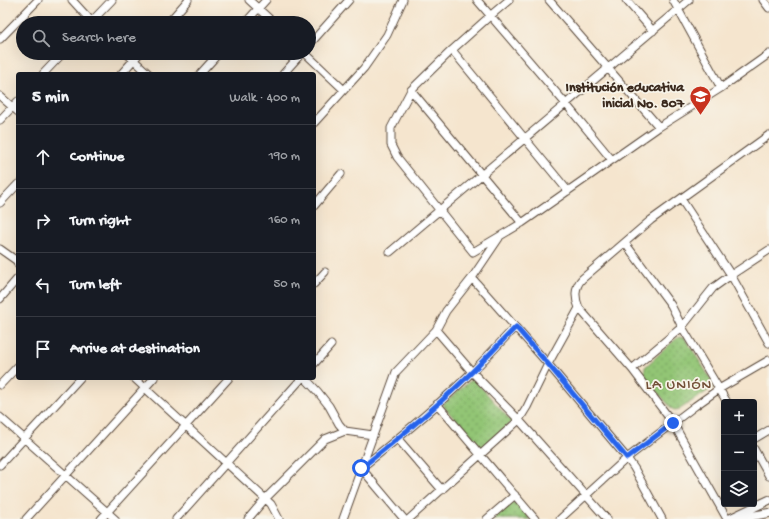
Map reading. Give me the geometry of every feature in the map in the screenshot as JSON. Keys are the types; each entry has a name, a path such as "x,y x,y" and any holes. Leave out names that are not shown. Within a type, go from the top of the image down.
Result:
{"street":[{"path":"22,16 38,0"},
{"path":"72,0 86,16"},
{"path":"98,16 112,0"},
{"path":"174,16 188,0"},
{"path":"249,0 267,16"},
{"path":"251,16 266,0"},
{"path":"316,37 349,0"},
{"path":"316,121 364,68 387,35 402,0"},
{"path":"477,0 612,160"},
{"path":"509,0 452,50 411,90 391,128 391,145 397,157 473,252 522,223 659,127 721,88 769,54"},
{"path":"549,0 659,127"},
{"path":"626,0 652,31"},
{"path":"673,0 721,88"},
{"path":"390,252 690,0"},
{"path":"763,0 769,8"},
{"path":"0,39 16,23"},
{"path":"452,50 568,191"},
{"path":"45,72 56,60"},
{"path":"123,72 134,60 147,72"},
{"path":"202,72 213,60"},
{"path":"285,72 296,60"},
{"path":"312,60 344,90"},
{"path":"411,90 522,223"},
{"path":"0,96 15,110 0,120"},
{"path":"769,135 651,220 580,281 576,294 576,300 579,308 632,369 673,423 728,519 769,500"},
{"path":"316,204 342,174"},
{"path":"0,203 16,186"},
{"path":"681,198 731,275 769,343"},
{"path":"343,519 396,372 436,330 446,312 472,278 500,236"},
{"path":"625,243 671,305 682,327 725,399"},
{"path":"0,249 16,260"},
{"path":"632,369 682,327 713,288 769,250"},
{"path":"316,282 325,272"},
{"path":"472,278 548,364 627,458 662,519"},
{"path":"0,298 16,280"},
{"path":"409,519 519,420 579,308"},
{"path":"361,468 398,439 437,404 472,372 516,327"},
{"path":"436,330 472,372 519,420 607,519"},
{"path":"316,362 331,346"},
{"path":"560,519 627,458 719,388 769,360"},
{"path":"0,386 16,368"},
{"path":"0,465 78,380"},
{"path":"136,380 271,504 279,519"},
{"path":"26,519 152,380"},
{"path":"101,519 227,380"},
{"path":"176,519 300,380"},
{"path":"307,380 325,401 345,431"},
{"path":"437,404 534,519"},
{"path":"0,417 115,519"},
{"path":"757,437 769,430"},
{"path":"248,519 265,499 325,439 345,431 373,435"},
{"path":"398,439 442,490"},
{"path":"757,454 769,476"},
{"path":"361,468 404,519"},
{"path":"487,519 515,495"},
{"path":"733,519 769,513"}],"green space":[{"path":"679,337 685,338 713,383 712,388 680,409 675,410 672,409 644,376 645,367"},
{"path":"473,378 512,422 482,449 442,405"},
{"path":"515,500 530,519 493,519"}],"place":[{"name":"Institución educativa inicial No. 807","path":"700,116"}],"district":[{"name":"LA UNIÓN","path":"679,385"}],"route":[{"path":"361,468 398,439 437,404 472,372 516,327 627,458 673,423"}]}
